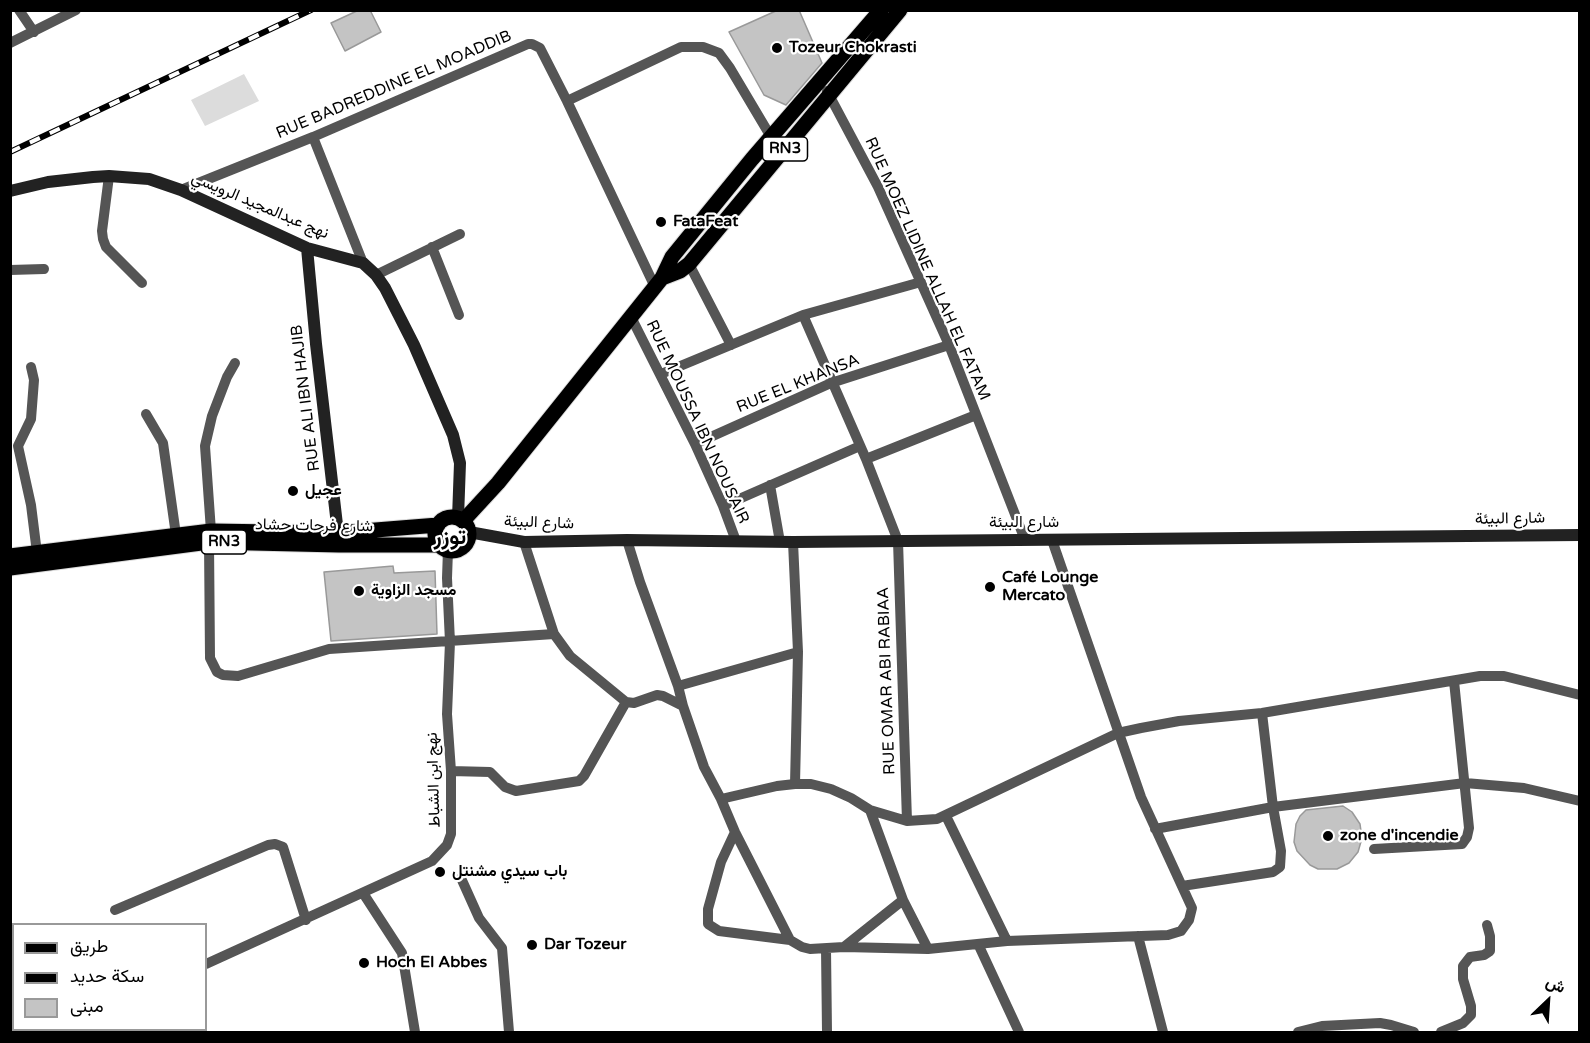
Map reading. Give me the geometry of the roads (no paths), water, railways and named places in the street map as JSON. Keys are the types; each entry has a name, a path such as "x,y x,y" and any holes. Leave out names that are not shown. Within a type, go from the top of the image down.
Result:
{"main road":[{"name":"RN3","path":"463,524 659,282 672,257 752,159 881,10"},
{"name":"RN3","path":"659,282 689,264 831,96 900,10"},
{"path":"752,159 765,173"},
{"name":"نهج عبدالمجيد الرويسي","path":"10,191 48,182 109,176 149,179 181,190 307,248 363,263 376,275 414,345 453,435 460,463 463,524"},
{"name":"RUE ALI IBN HAJIB","path":"307,248 339,539"},
{"name":"RN3","path":"438,525 446,518 463,524"},
{"name":"RN3","path":"444,548 459,549 467,542 463,524"},
{"name":"شارع البيئة","path":"463,524 524,542 1580,535"},
{"path":"438,525 436,535 444,548"},
{"name":"شارع فرحات حشاد","path":"339,539 438,525"},
{"name":"شارع فرحات حشاد","path":"10,556 176,535 339,539 444,548"},
{"name":"شارع فرحات حشاد","path":"10,568 210,536"}],"street":[{"path":"19,10 33,32"},
{"path":"10,43 76,10"},
{"name":"RUE BADREDDINE EL MOADDIB","path":"181,190 313,137 528,44 540,48 659,282"},
{"path":"567,101 681,47 703,47 719,53 771,137"},
{"name":"RUE MOEZ LIDINE ALLAH EL FATAM","path":"820,82 831,96 878,187 921,282 949,345 1025,540"},
{"path":"313,137 363,263"},
{"path":"109,176 103,239 106,247 142,283"},
{"path":"376,275 460,234"},
{"path":"432,247 459,315"},
{"path":"689,264 731,345"},
{"path":"10,270 44,269"},
{"path":"661,374 803,315 921,282"},
{"name":"RUE OMAR ABI RABIAA","path":"803,315 866,459 898,541 907,821"},
{"name":"RUE MOUSSA IBN NOUSAIR","path":"631,317 695,444 736,541"},
{"name":"RUE EL KHANSA","path":"695,444 831,383 949,345"},
{"path":"235,363 212,416 207,436 210,658 217,672 223,675 238,676 329,649 554,634"},
{"path":"31,367 34,380 32,419 18,446 31,505 37,553"},
{"path":"146,414 163,443 176,535"},
{"path":"866,459 976,415"},
{"path":"723,506 860,446"},
{"path":"770,485 780,542"},
{"path":"627,540 704,767 790,940 796,945 810,949 844,946 928,949 979,946 1007,941 1175,934 1186,926 1192,908 1141,797 1052,540"},
{"path":"524,542 554,634 570,656 626,702 634,704 657,695 683,706"},
{"path":"793,542 798,652 795,784"},
{"name":"نهج ابن الشباط","path":"207,964 432,861 442,852 451,834 451,771 447,714 450,642 444,548"},
{"path":"678,686 798,652"},
{"path":"720,799 795,784 811,784 831,789 870,810 907,821 937,819 1118,733 1179,721 1262,713 1480,676 1504,676 1580,695"},
{"path":"1374,849 1462,844 1467,837 1469,828 1454,681"},
{"path":"451,771 490,772 505,787 516,791 579,781 626,702"},
{"path":"1182,886 1273,872 1278,869 1282,855 1273,807 1262,713"},
{"path":"1155,829 1273,807 1465,783 1524,788 1580,801"},
{"path":"870,810 903,900 928,949"},
{"path":"946,816 1007,941"},
{"path":"735,831 721,862 708,909 708,924 719,931 790,940"},
{"path":"115,910 275,844 283,847 306,920"},
{"path":"461,878 479,918 502,948 509,1032"},
{"path":"363,893 402,953 415,1032"},
{"path":"844,946 903,900"},
{"path":"1441,1032 1463,1023 1471,1015 1471,1006 1463,979 1463,964 1470,957 1484,955 1490,951 1487,925"},
{"path":"1138,936 1163,1032"},
{"path":"979,946 1019,1032"},
{"path":"826,949 827,1032"},
{"path":"1298,1032 1322,1026 1364,1023 1391,1025 1414,1032"}],"railway":[{"path":"10,152 311,10"}],"place":[{"name":"Tozeur Chokrasti","path":"777,48"},
{"name":"FataFeat","path":"661,222"},
{"name":"عجيل","path":"293,491"},
{"name":"Café Lounge Mercato","path":"990,587"},
{"name":"مسجد الزاوية","path":"359,591"},
{"name":"zone d'incendie","path":"1328,836"},
{"name":"باب سيدي مشنتل","path":"440,872"},
{"name":"Dar Tozeur","path":"532,945"},
{"name":"Hoch El Abbes","path":"364,963"}],"district":[{"name":"توزر","path":"450,538"}]}
